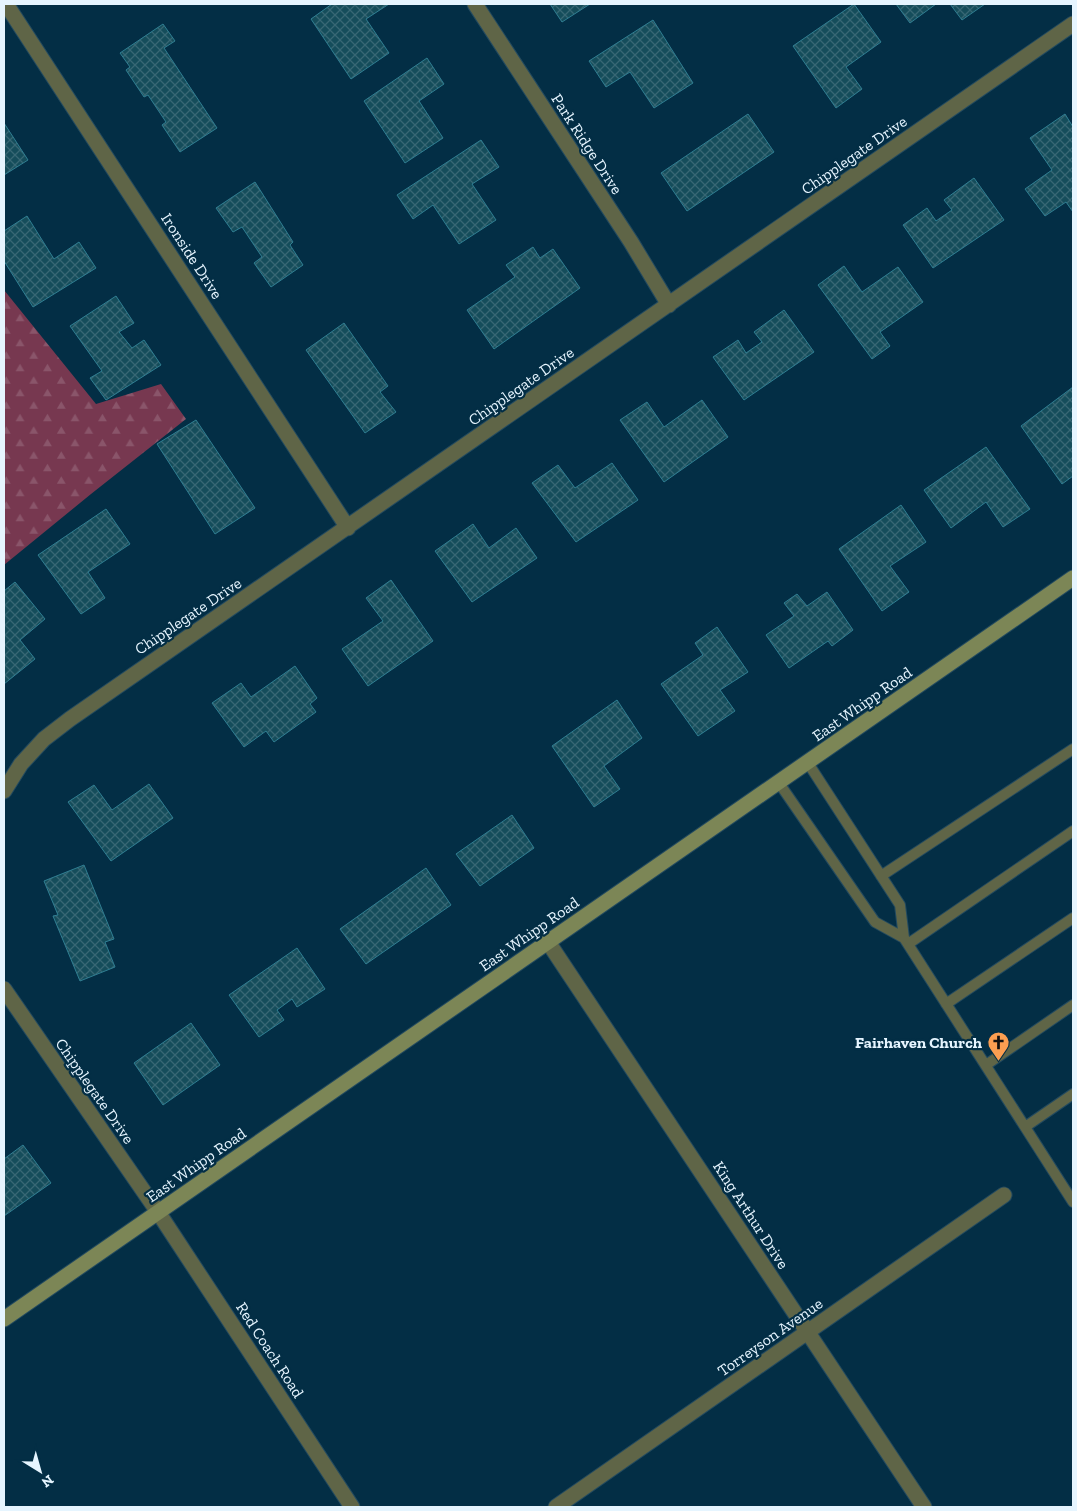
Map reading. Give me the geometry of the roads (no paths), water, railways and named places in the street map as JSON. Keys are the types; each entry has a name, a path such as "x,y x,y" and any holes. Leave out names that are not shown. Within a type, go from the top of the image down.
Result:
{"main road":[{"name":"East Whipp Road","path":"4,1319 1073,578"}],"street":[{"name":"Ironside Drive","path":"6,4 348,528"},
{"name":"Park Ridge Drive","path":"475,4 631,242 669,305"},
{"name":"Chipplegate Drive","path":"4,791 21,764 44,740 70,719 1073,24"},
{"name":"King Arthur Drive","path":"548,942 924,1507"},
{"name":"Chipplegate Drive","path":"4,989 158,1212"},
{"name":"Torreyson Avenue","path":"556,1507 1004,1195"},
{"name":"Red Coach Road","path":"158,1212 352,1507"}],"lane":[{"path":"881,876 1073,749"},
{"path":"808,762 900,905 906,941 1025,1127 1072,1196"},
{"path":"779,783 875,922 906,941"},
{"path":"906,941 1073,831"},
{"path":"946,1004 1073,918"},
{"path":"986,1065 1073,1005"},
{"path":"1025,1127 1073,1094"}],"place":[{"name":"Fairhaven Church","path":"998,1061"}]}
